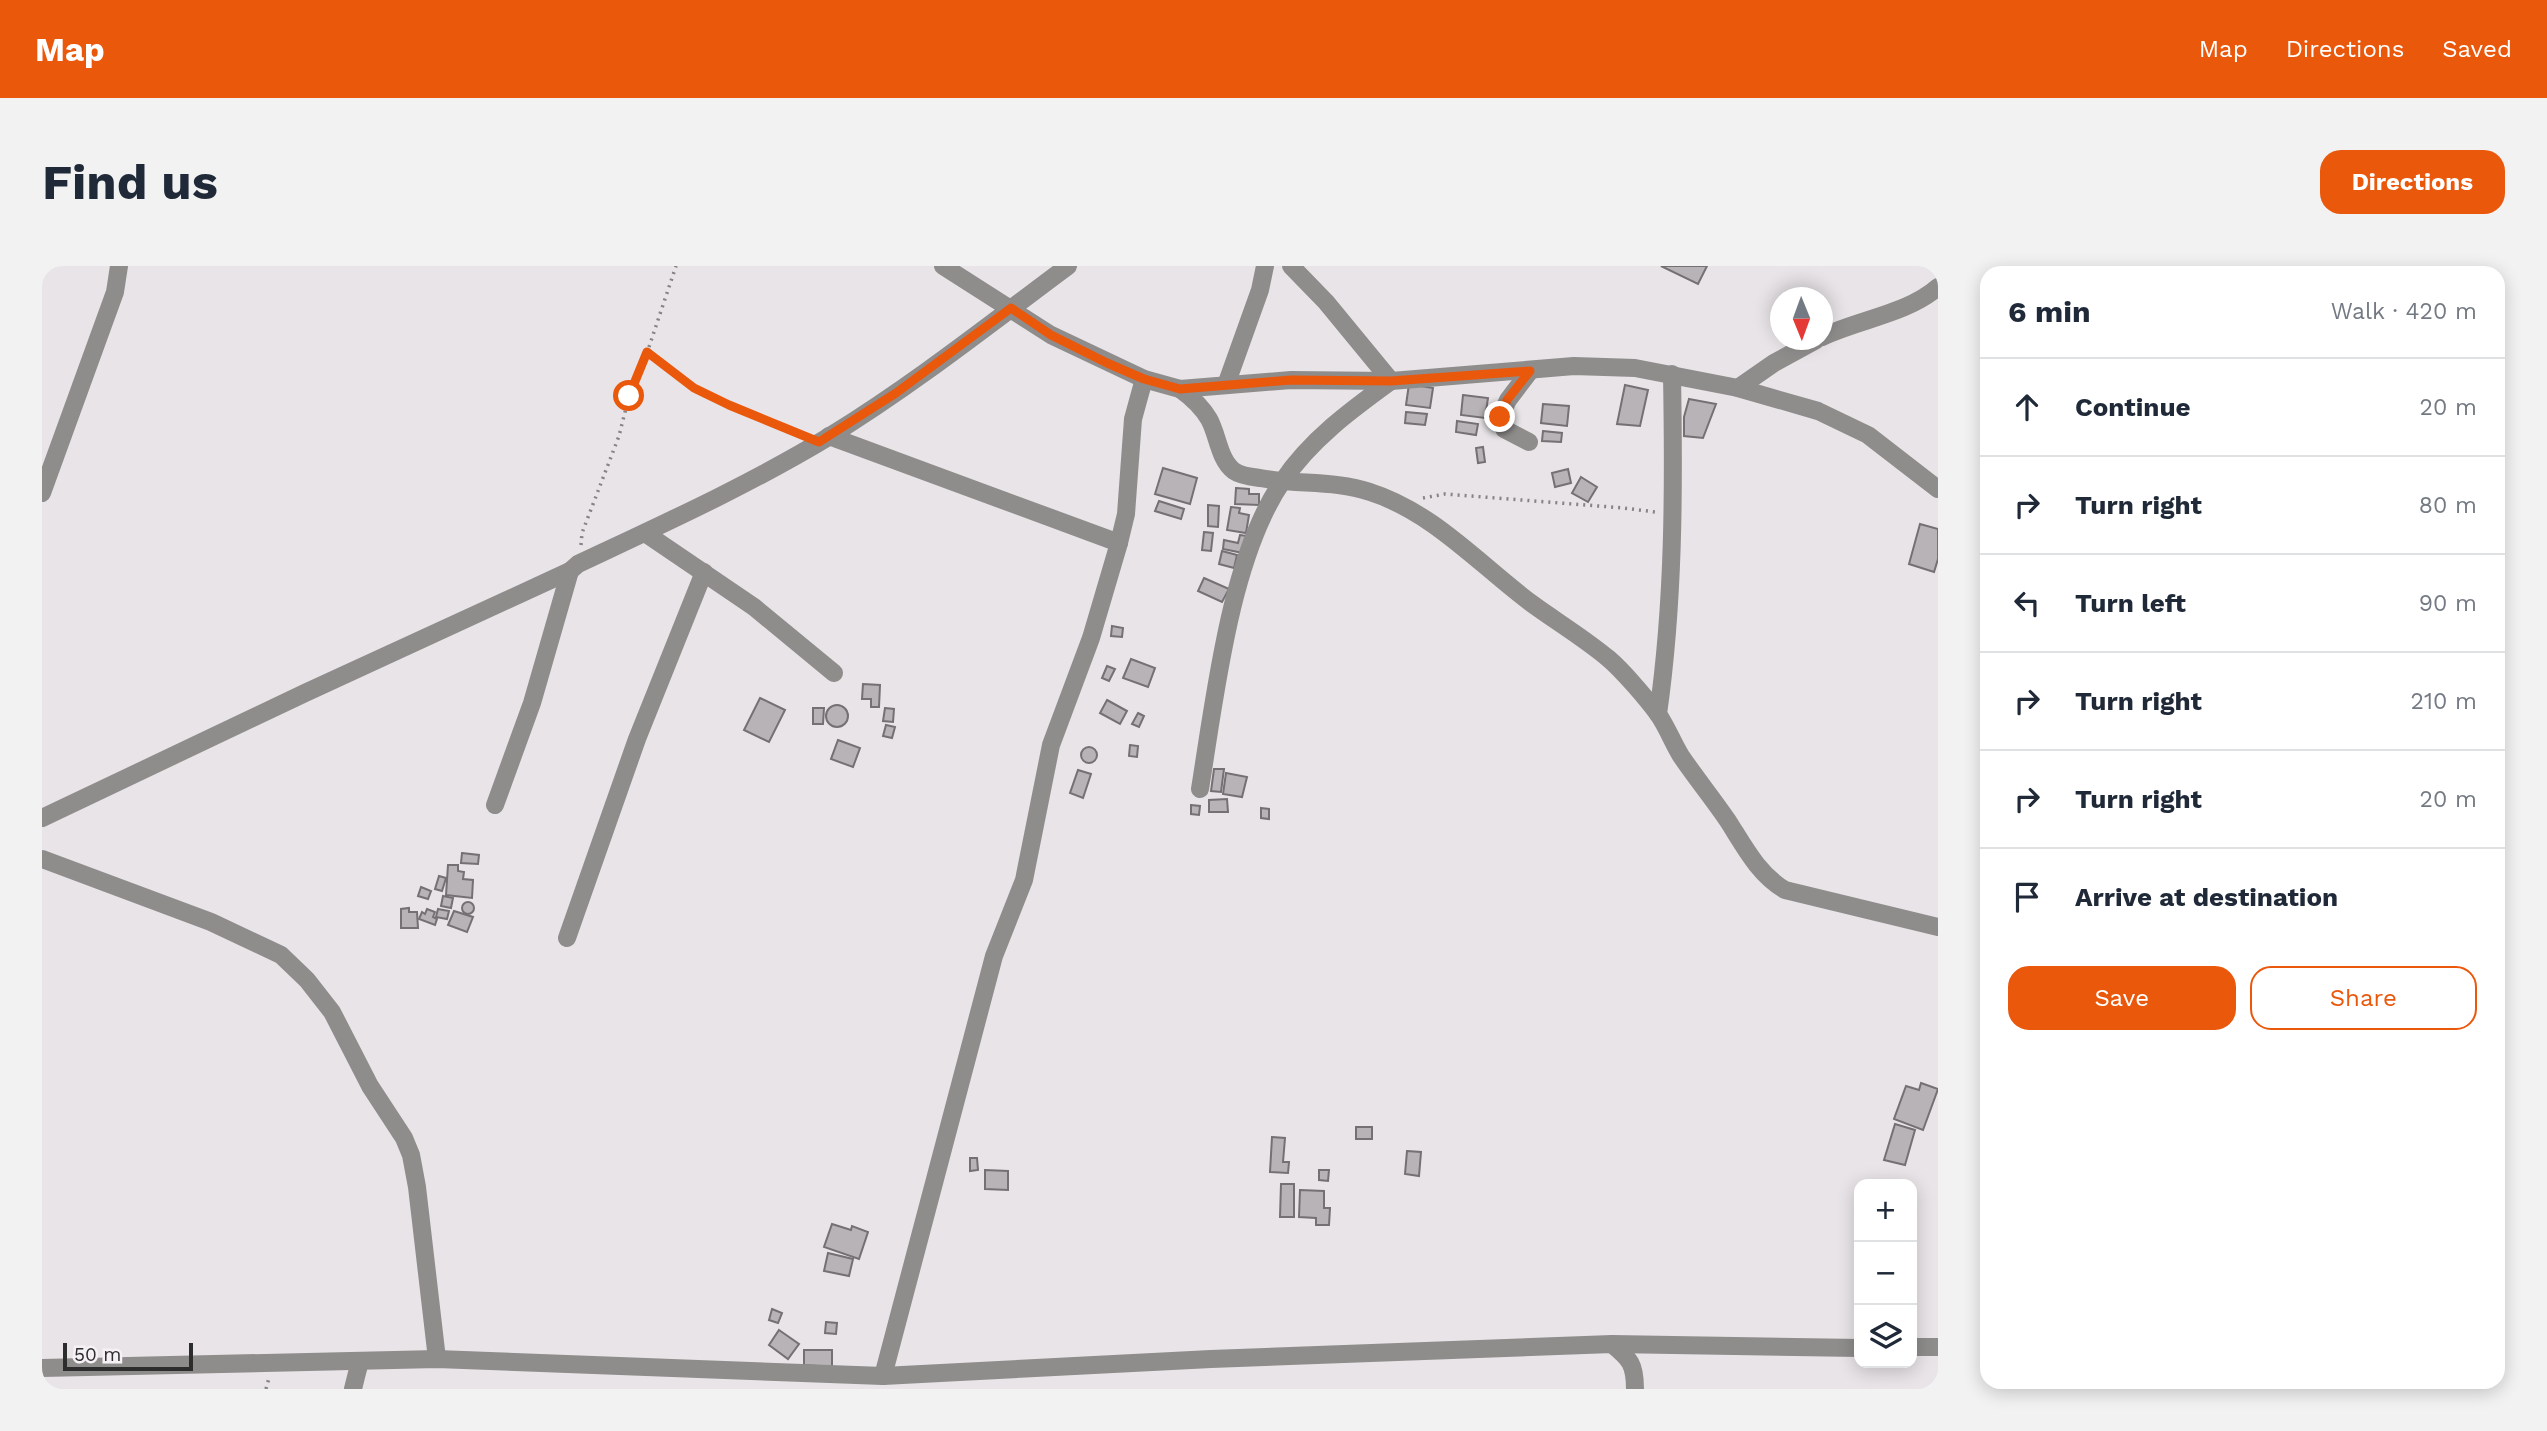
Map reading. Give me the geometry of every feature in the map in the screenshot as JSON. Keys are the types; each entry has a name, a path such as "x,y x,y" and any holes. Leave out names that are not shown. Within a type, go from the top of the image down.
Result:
{"street":[{"path":"42,493 115,292 119,266"},
{"path":"943,266 1051,335 1144,379 1180,389 1291,380 1391,381 1598,365 1672,374 1738,388 1818,411 1846,423 1868,435 1938,489"},
{"path":"42,818 574,568 773,469 896,393 1069,266"},
{"path":"1226,385 1260,290 1265,266"},
{"path":"1291,266 1326,302 1391,381"},
{"path":"1833,332 1909,305 1938,287"},
{"path":"1738,388 1798,350"},
{"path":"1529,442 1504,429 1500,417 1507,400 1530,371"},
{"path":"1658,714 1671,594 1672,374"},
{"path":"883,1376 994,956 1024,880 1051,745 1091,638 1119,544 1126,514 1133,419 1144,379"},
{"path":"1200,789 1231,614 1258,524 1281,483 1310,446 1391,381"},
{"path":"1180,389 1209,420 1222,453 1233,471 1281,483 1349,487 1370,492 1395,503 1447,536 1531,603 1612,662 1658,714 1681,755 1760,870 1772,882 1784,890 1938,927"},
{"path":"824,439 1119,544"},
{"path":"645,533 754,607 834,673"},
{"path":"495,806 532,703 574,568"},
{"path":"567,938 637,739 704,572"},
{"path":"42,859 211,922 281,954 307,979 332,1012 370,1086 404,1138 411,1155 436,1359"},
{"path":"1612,1344 1630,1359 1635,1374 1635,1389"},
{"path":"42,1368 436,1359 883,1376 1211,1359 1612,1344 1854,1348"},
{"path":"1917,1347 1938,1347"},
{"path":"353,1389 360,1361"}],"path":[{"path":"574,568 582,533 619,436 629,396 676,266"},
{"path":"647,352 694,388 729,405 824,439"},
{"path":"1395,503 1445,494 1624,508 1671,515"}],"building":[{"path":"1661,266 1707,266 1698,284"},
{"path":"1409,384 1433,388 1430,408 1406,405"},
{"path":"1625,385 1648,390 1640,426 1617,424"},
{"path":"1463,395 1488,398 1485,418 1461,415"},
{"path":"1689,399 1716,404 1703,438 1684,436 1684,417"},
{"path":"1543,404 1569,406 1567,426 1541,423"},
{"path":"1406,412 1427,414 1425,425 1405,423"},
{"path":"1457,421 1478,424 1476,435 1456,432"},
{"path":"1543,431 1562,433 1561,442 1542,441"},
{"path":"1483,447 1485,462 1478,463 1476,448"},
{"path":"1163,468 1197,478 1190,504 1155,494"},
{"path":"1568,469 1571,483 1555,487 1552,473"},
{"path":"1581,477 1597,487 1588,502 1572,493"},
{"path":"1236,488 1249,489 1249,494 1259,494 1259,505 1235,504"},
{"path":"1159,501 1184,509 1181,519 1155,511"},
{"path":"1208,505 1219,506 1218,527 1208,526"},
{"path":"1231,507 1240,508 1239,513 1249,515 1246,533 1227,530"},
{"path":"1920,524 1938,529 1938,559 1934,572 1909,564"},
{"path":"1204,532 1213,533 1211,551 1202,550"},
{"path":"1240,535 1247,536 1243,553 1223,549 1224,540 1238,543"},
{"path":"1222,551 1237,555 1234,568 1219,564"},
{"path":"1204,578 1229,589 1222,602 1198,591"},
{"path":"1112,626 1123,628 1122,637 1111,636"},
{"path":"1131,659 1155,668 1148,687 1123,678"},
{"path":"1107,666 1115,669 1109,681 1102,678"},
{"path":"863,684 880,685 879,707 871,707 871,699 862,699"},
{"path":"760,698 785,710 769,742 744,730"},
{"path":"1107,700 1127,711 1120,724 1100,713"},
{"path":"837,705 845,708 848,716 845,724 837,727 829,724 826,716 829,708"},
{"path":"813,708 824,708 823,724 813,724"},
{"path":"885,708 894,709 893,722 883,721"},
{"path":"1138,713 1144,716 1139,727 1132,724"},
{"path":"886,725 895,727 892,738 883,736"},
{"path":"838,740 860,748 853,767 831,759"},
{"path":"1130,745 1138,746 1137,757 1129,756"},
{"path":"1089,747 1095,749 1095,761 1089,763 1083,761 1081,755 1083,749"},
{"path":"1214,769 1224,769 1221,792 1211,791"},
{"path":"1078,770 1091,774 1083,798 1070,793"},
{"path":"1226,773 1247,777 1242,797 1223,794"},
{"path":"1227,799 1228,812 1209,812 1209,800"},
{"path":"1191,805 1200,806 1199,815 1191,814"},
{"path":"1261,808 1269,809 1269,819 1261,818"},
{"path":"462,853 479,855 478,864 461,863"},
{"path":"448,865 458,865 458,871 464,872 463,879 473,880 472,898 446,895"},
{"path":"439,876 446,878 442,891 435,889"},
{"path":"421,887 431,891 428,899 418,896"},
{"path":"443,896 453,898 451,908 441,906"},
{"path":"463,903 473,903 473,913 463,913"},
{"path":"409,908 409,912 417,912 418,928 401,928 401,909"},
{"path":"427,909 435,912 435,925 419,919"},
{"path":"438,909 449,911 447,919 436,917"},
{"path":"454,911 473,917 467,932 448,925"},
{"path":"1921,1083 1938,1089 1923,1130 1894,1119 1906,1086 1919,1090"},
{"path":"1895,1124 1915,1130 1905,1165 1884,1160"},
{"path":"1356,1127 1372,1127 1372,1139 1356,1139"},
{"path":"1272,1137 1285,1138 1283,1162 1289,1162 1288,1173 1270,1172"},
{"path":"1407,1151 1421,1152 1419,1176 1405,1174"},
{"path":"970,1158 977,1158 978,1170 970,1171"},
{"path":"985,1170 1008,1171 1008,1190 985,1189"},
{"path":"1319,1170 1329,1170 1328,1181 1319,1180"},
{"path":"1281,1184 1294,1184 1294,1217 1280,1217"},
{"path":"1300,1190 1324,1191 1324,1208 1330,1208 1329,1225 1316,1225 1316,1218 1299,1217"},
{"path":"832,1224 851,1230 852,1226 868,1232 859,1259 824,1247"},
{"path":"828,1253 853,1259 849,1276 824,1271"},
{"path":"772,1309 782,1313 778,1323 769,1320"},
{"path":"826,1322 837,1323 836,1334 825,1333"},
{"path":"779,1330 799,1344 788,1359 769,1345"},
{"path":"804,1350 832,1350 832,1367 804,1365"}],"route":[{"path":"629,396 647,352 694,388 819,442 896,393 1011,308 1051,335 1107,363 1144,379 1180,389 1291,380 1391,381 1530,371 1507,400 1500,417"}]}
